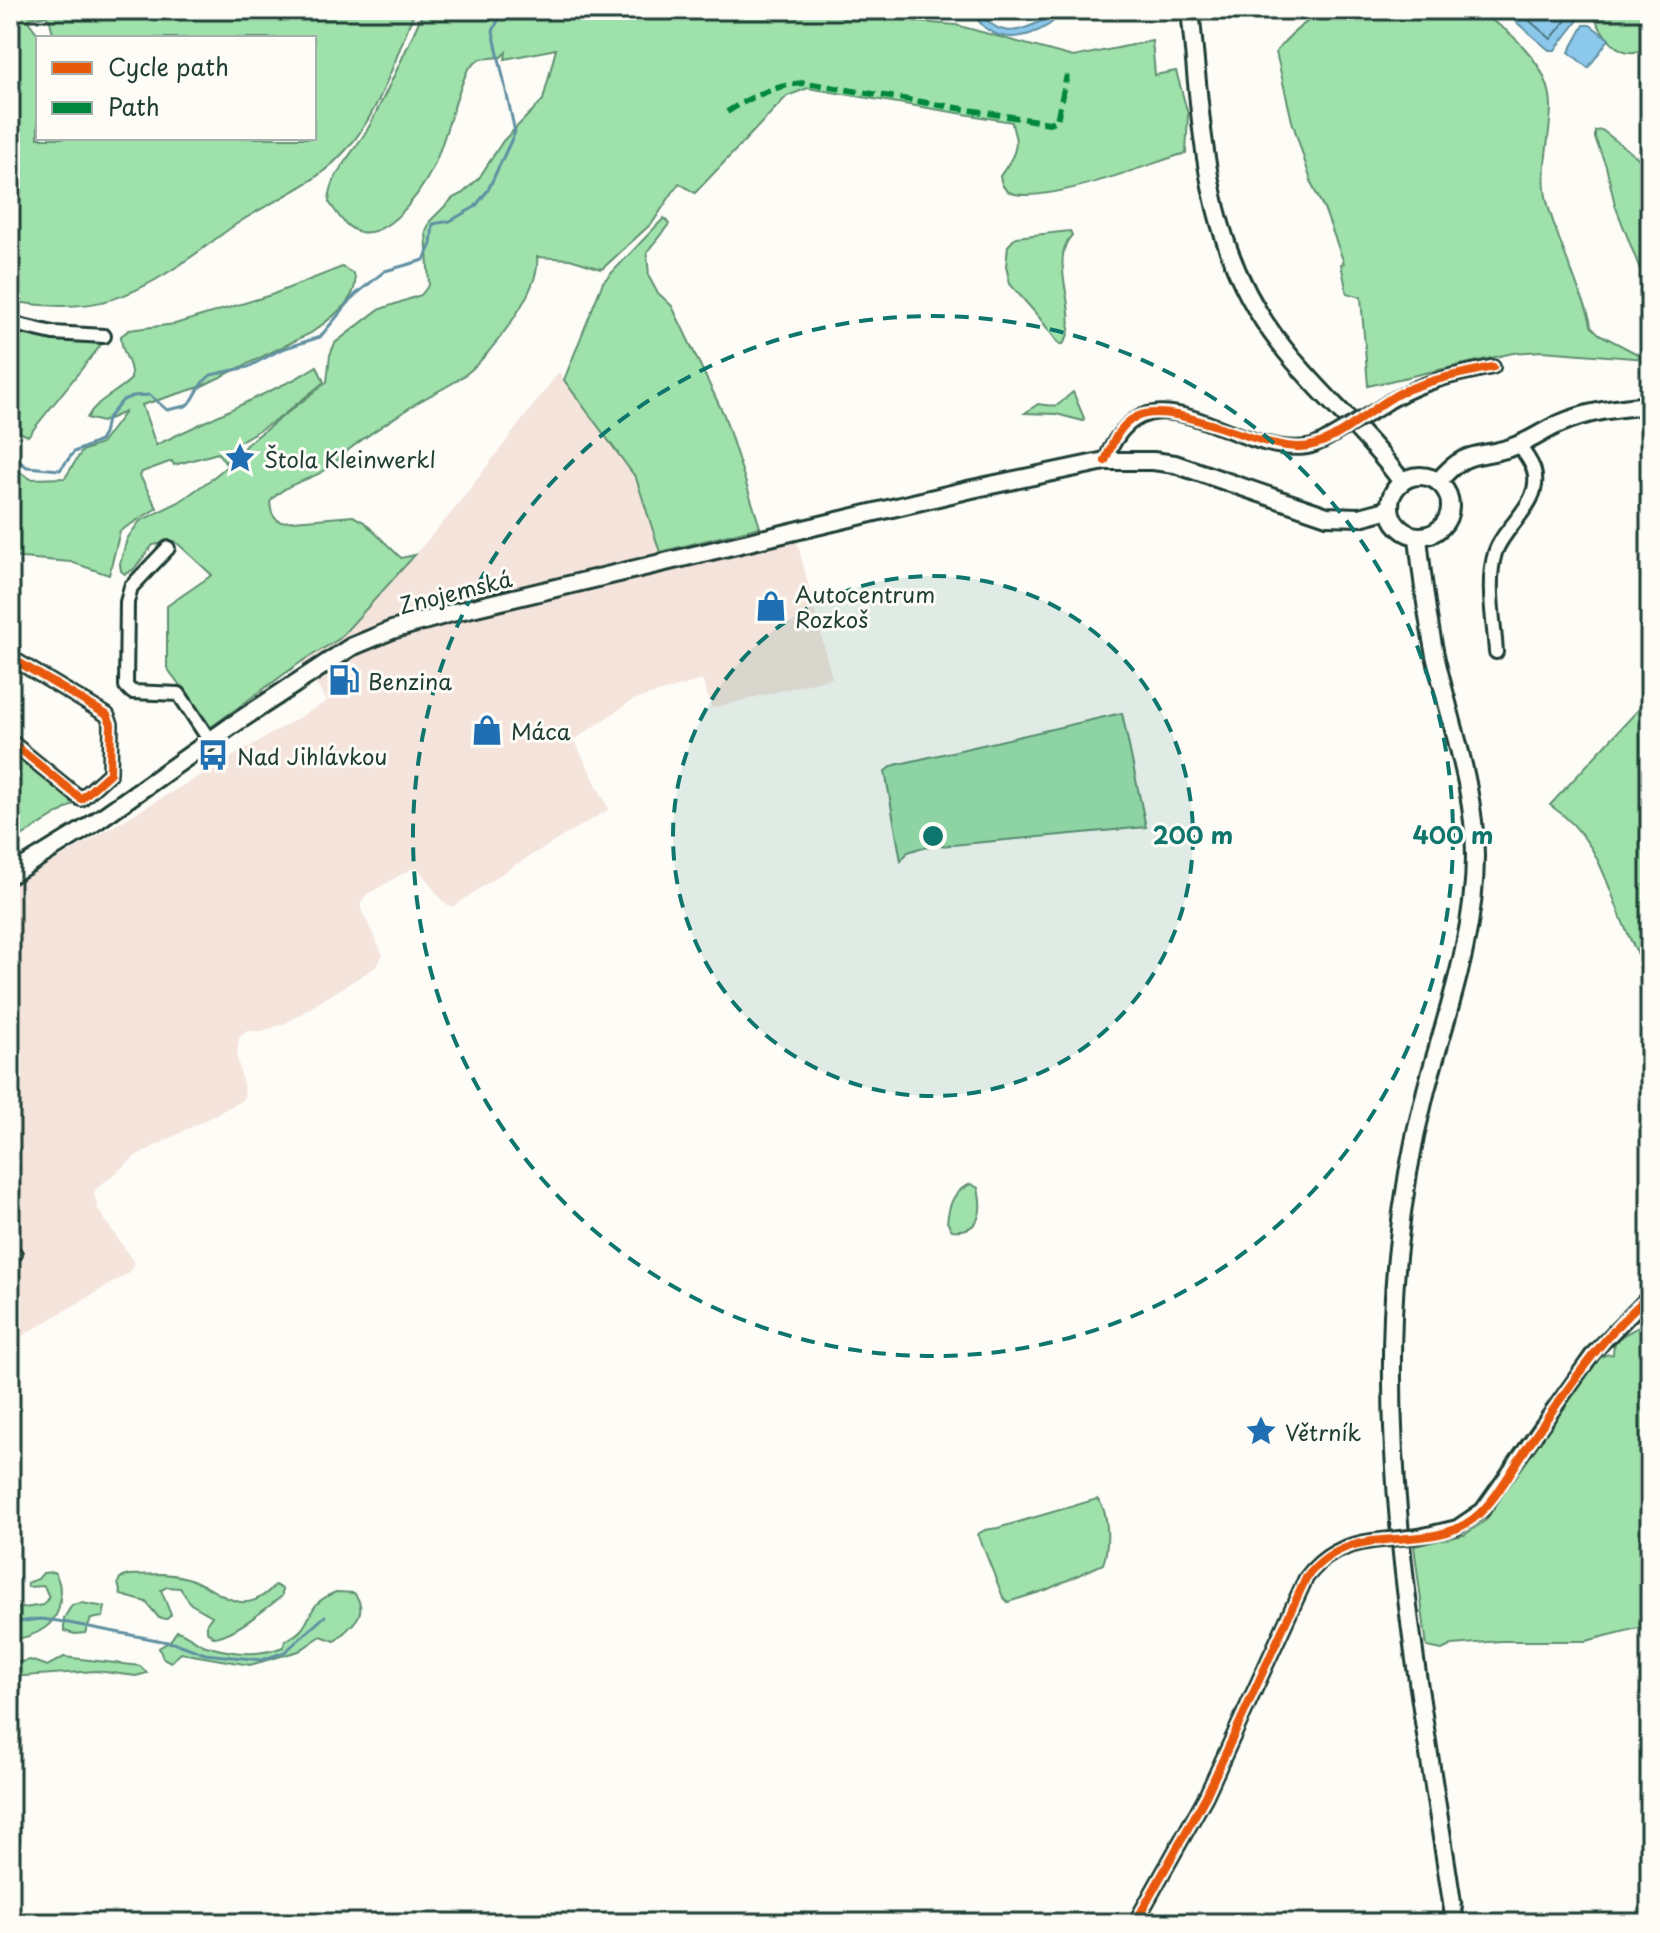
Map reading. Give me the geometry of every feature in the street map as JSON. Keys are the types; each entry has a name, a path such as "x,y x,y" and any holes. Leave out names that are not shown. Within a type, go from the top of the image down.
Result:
{"main road":[{"path":"1190,10 1210,192 1228,251 1245,289 1266,326 1292,359 1369,441 1402,482"},
{"path":"1438,482 1462,458 1519,445 1583,415 1614,408 1647,406"},
{"name":"Znojemská","path":"10,875 88,827 351,647 392,630 972,489 1105,461 1175,464 1327,516 1364,516 1390,509"},
{"path":"1420,476 1438,482 1448,498 1448,516 1437,531 1418,537 1401,530 1393,520 1391,496 1402,482 1420,476"},
{"path":"1418,537 1436,656 1471,811 1474,879 1472,912 1463,960 1425,1094 1407,1181 1395,1288 1392,1393 1396,1476 1408,1595 1455,1923"}],"street":[{"path":"10,323 53,333 104,336"},
{"path":"1105,461 1113,440 1128,422 1138,416 1156,412 1179,415 1242,436 1286,446 1310,447 1378,409 1401,392 1445,377 1493,367"},
{"path":"1496,652 1492,585 1495,552 1526,506 1535,486 1534,470 1519,445"},
{"path":"168,548 129,591 126,686 132,692 179,694 210,741"},
{"path":"10,657 107,715 111,724 111,766 106,780 83,799 78,798 10,741"},
{"path":"1135,1923 1206,1796 1306,1578 1324,1558 1352,1544 1419,1536 1457,1527 1482,1510 1594,1352 1650,1295"}],"shaded area":[{"path":"559,372 636,478 660,552 793,525 832,678 712,708 702,680 633,700 574,740 609,809 452,907 443,902 418,868 366,895 361,909 383,955 377,966 286,1023 263,1031 247,1031 239,1037 237,1057 245,1095 241,1101 136,1156 96,1189 94,1194 99,1211 133,1261 134,1266 129,1273 22,1336 10,1325 10,887 327,701 301,662 339,639 449,516"}],"green space":[{"path":"10,10 415,10 372,113 352,143 326,170 238,223 145,286 124,295 83,305 37,305 10,301"},
{"path":"424,10 880,10 918,22 956,25 1073,57 1152,41 1155,75 1176,71 1188,114 1186,153 1069,189 1024,195 1007,191 1000,176 1015,147 1012,122 808,88 787,96 695,193 679,183 653,222 602,269 570,259 537,257 536,270 523,303 488,353 475,366 366,437 327,469 276,495 270,502 271,509 274,517 281,522 353,516 364,522 401,558 415,555 339,639 301,662 211,727 167,668 167,606 212,575 175,541 153,545 133,570 125,574 120,564 127,539 140,521 179,502 210,480 231,463 246,445 327,382 330,355 335,343 378,310 421,295 429,285 426,232 430,221 479,178 503,141 543,100 556,49 505,59 506,52 501,57 480,59 468,69 437,158 426,181 407,207 396,218 372,232 350,228 329,202 334,181 370,125"},
{"path":"1328,10 1471,10 1499,25 1525,48 1544,77 1549,93 1551,108 1545,181 1548,205 1591,326 1599,334 1647,359 1542,351 1513,353 1368,386 1361,297 1347,293 1341,264 1344,263 1313,187 1292,121 1276,52 1299,28"},
{"path":"1591,10 1650,10 1650,50 1627,52 1619,48 1605,36"},
{"path":"1602,130 1650,167 1650,295 1615,205 1606,166 1595,138 1595,131"},
{"path":"664,218 669,224 647,252 649,277 657,292 672,306 724,415 760,527 660,552 636,478 564,380 603,282"},
{"path":"1070,231 1072,235 1065,246 1063,275 1070,320 1063,344 1059,344 1010,284 1006,266 1008,246 1016,237"},
{"path":"342,267 354,274 353,292 342,308 311,333 200,387 142,405 156,445 317,366 324,382 278,419 237,443 225,463 218,453 174,465 172,461 142,472 140,476 157,508 120,531 109,575 71,562 10,557 10,466 31,479 65,478 82,451 101,444 125,412 102,422 87,418 96,406 131,379 121,336 129,330 175,324 271,295"},
{"path":"10,326 50,338 104,341 28,436 10,428"},
{"path":"1073,392 1083,421 1056,414 1025,413 1038,404 1058,404"},
{"path":"1650,697 1650,977 1591,847 1567,818 1550,805"},
{"path":"1122,713 1146,827 920,848 908,852 901,861 885,771 895,765"},
{"path":"10,746 77,802 10,843"},
{"path":"971,1184 978,1188 978,1218 969,1228 952,1230 947,1222 951,1204 960,1190"},
{"path":"1650,1313 1650,1625 1586,1641 1501,1641 1452,1645 1442,1650 1427,1647 1414,1546 1464,1535 1486,1520 1592,1363 1613,1354 1618,1339 1641,1325"},
{"path":"1097,1499 1104,1512 1107,1530 1103,1564 1046,1590 1008,1602 1003,1597 978,1534"},
{"path":"54,1572 60,1590 56,1616 37,1633 10,1640 10,1610 43,1605 49,1597 44,1586 28,1587 27,1583 38,1579 43,1573"},
{"path":"163,1574 191,1579 236,1601 254,1600 275,1585 282,1589 282,1596 239,1627 213,1637 207,1631 207,1623 212,1616 191,1604 180,1588 161,1590 171,1615 167,1619 159,1618 146,1602 121,1595 120,1578"},
{"path":"336,1592 354,1593 359,1600 360,1613 353,1625 335,1641 321,1636 299,1651 250,1665 181,1653 171,1662 163,1658 159,1648 170,1641 177,1631 202,1645 225,1651 255,1653 274,1650 283,1647 286,1640 302,1629 318,1603"},
{"path":"82,1603 105,1607 103,1617 91,1619 85,1633 64,1631 64,1618 72,1605"},
{"path":"64,1657 140,1666 147,1673 136,1676 96,1671 10,1677 10,1664 30,1660 47,1666"}],"water":[{"path":"971,10 979,10 999,29 1014,31 1064,10 1039,30 1008,37 985,28"},
{"path":"1502,10 1581,10 1582,15 1555,50 1549,50"},
{"path":"1584,25 1590,25 1609,39 1588,68 1569,52"}],"waterway":[{"path":"10,455 27,467 60,470 74,452 100,441 107,419 123,400 150,395 167,410 186,406 211,375 248,367 282,349 320,337 355,295 385,271 424,260 431,244 433,224 450,221 475,207 488,190 515,132 493,31 503,10"},
{"path":"10,1623 40,1619 58,1621 178,1644 205,1654 262,1660 285,1652 325,1616"}],"marked path":[{"path":"727,112 765,92 806,83 1049,123 1057,120 1067,75"}],"cycle path":[{"path":"1105,461 1125,425 1136,417 1151,413 1191,418 1279,445 1311,446 1339,434 1404,391 1493,367"},
{"path":"10,657 107,715 111,724 110,773 81,799 10,741"},
{"path":"1135,1923 1206,1796 1306,1578 1325,1559 1345,1548 1366,1542 1432,1536 1453,1530 1473,1519 1496,1494 1599,1347 1650,1295"}],"place":[{"name":"Štola Kleinwerkl","path":"240,458"},
{"name":"Autocentrum Rozkoš","path":"771,606"},
{"name":"Benzina","path":"344,680"},
{"name":"Máca","path":"487,730"},
{"name":"Nad Jihlávkou","path":"213,755"},
{"name":"Větrník","path":"1261,1431"}]}
